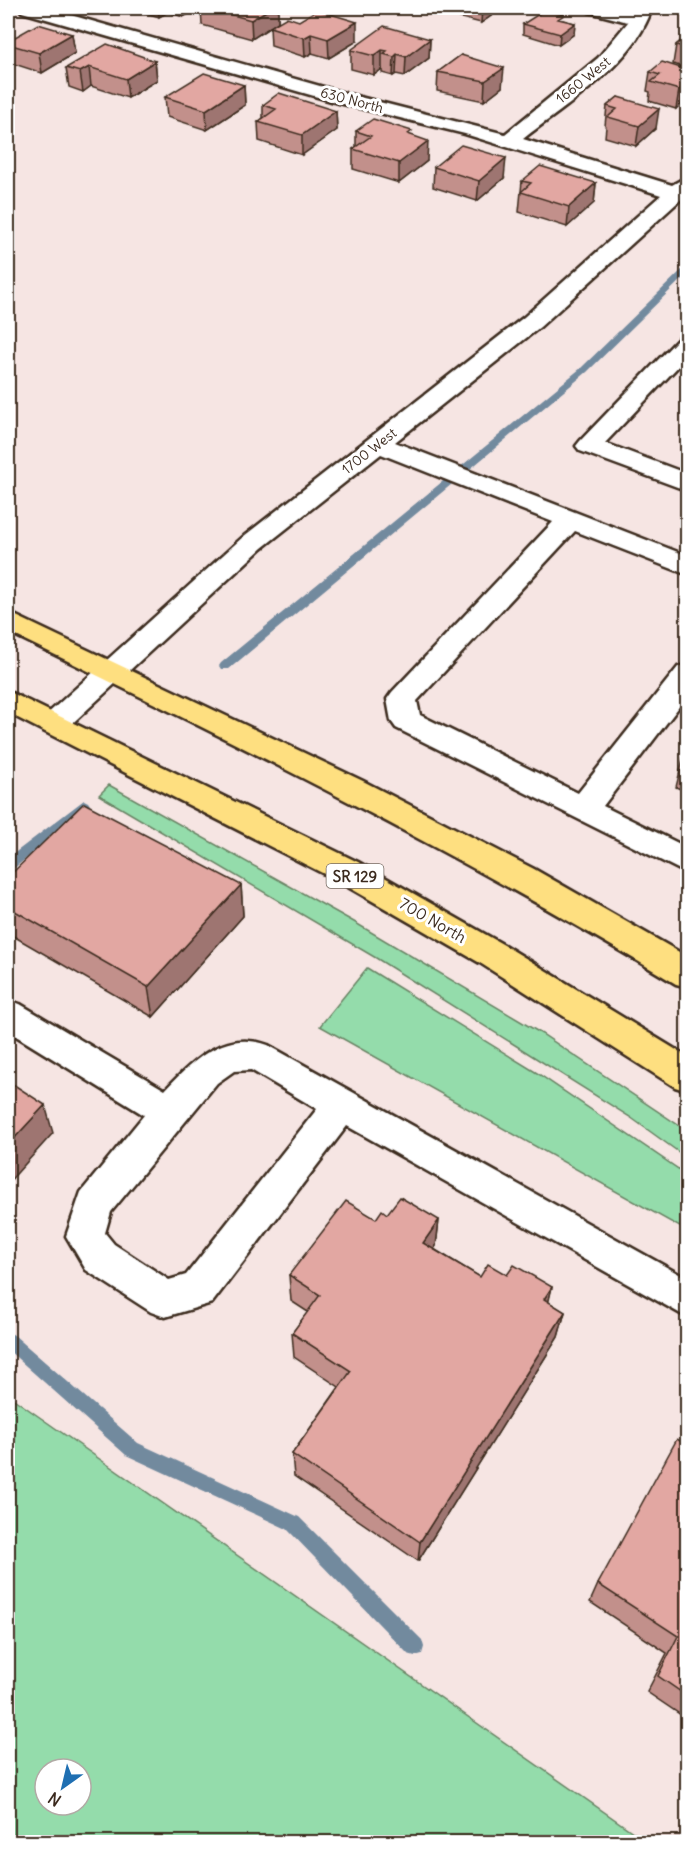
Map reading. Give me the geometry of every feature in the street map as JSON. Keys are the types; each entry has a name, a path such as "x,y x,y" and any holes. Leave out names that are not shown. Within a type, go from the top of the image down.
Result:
{"main road":[{"path":"8,621 370,797 640,945 687,974"},
{"name":"700 North","path":"8,701 357,877 492,954 687,1076"}],"street":[{"name":"630 North","path":"28,8 342,98 682,187"},
{"path":"595,8 642,14"},
{"name":"1660 West","path":"508,141 614,55 642,14"},
{"name":"1700 West","path":"54,724 253,542 532,322 682,187"},
{"path":"687,342 590,446 687,483"},
{"path":"378,444 687,566"},
{"path":"570,520 402,699 406,721 687,862"},
{"path":"583,809 687,674"},
{"path":"8,1014 169,1112"},
{"path":"342,1105 198,1290 165,1299 100,1257 85,1236 94,1204 204,1072 228,1057 256,1055 687,1300"}],"green space":[{"path":"109,785 354,922 542,1034 687,1131 687,1158 630,1117 376,958 99,795"},
{"path":"367,968 537,1073 687,1175 687,1231 320,1026"},
{"path":"8,1395 647,1842 8,1842"}],"building":[{"path":"207,8 271,8 251,20"},
{"path":"317,10 357,22 328,39 311,34 304,38 270,27 287,17 299,21"},
{"path":"545,10 564,15 558,19 575,23 560,34 523,24"},
{"path":"38,24 72,34 39,53 8,44 8,41"},
{"path":"384,26 430,39 406,57 397,54 394,57 383,54 387,51 382,50 374,56 351,50"},
{"path":"687,36 687,48 676,45"},
{"path":"107,44 155,61 126,79 89,67 80,72 66,68"},
{"path":"461,55 504,68 485,81 438,72"},
{"path":"662,62 687,70 687,83 679,90 651,82 660,75 650,72"},
{"path":"204,73 244,85 206,110 165,97"},
{"path":"279,93 336,111 302,135 258,122 276,109 263,105"},
{"path":"618,97 659,109 639,126 608,117 617,109 607,106"},
{"path":"373,119 412,131 408,134 428,141 399,163 353,149 371,136 356,131"},
{"path":"461,145 506,158 479,181 434,167"},
{"path":"540,166 596,183 569,207 521,192 531,183 522,181"},
{"path":"84,803 241,885 148,987 8,907 8,877"},
{"path":"8,1081 45,1105 8,1145"},
{"path":"400,1197 439,1220 423,1243 480,1277 488,1264 507,1275 514,1265 552,1287 544,1299 565,1312 420,1542 292,1454 351,1371 292,1333 320,1295 289,1275 346,1201 376,1219 382,1210 387,1214"},
{"path":"677,1439 687,1445 687,1696 658,1676 678,1636 598,1584"}],"waterway":[{"path":"225,666 584,370 688,267"},
{"path":"8,865 84,805"},
{"path":"8,1340 132,1449 293,1523 415,1647"}]}
